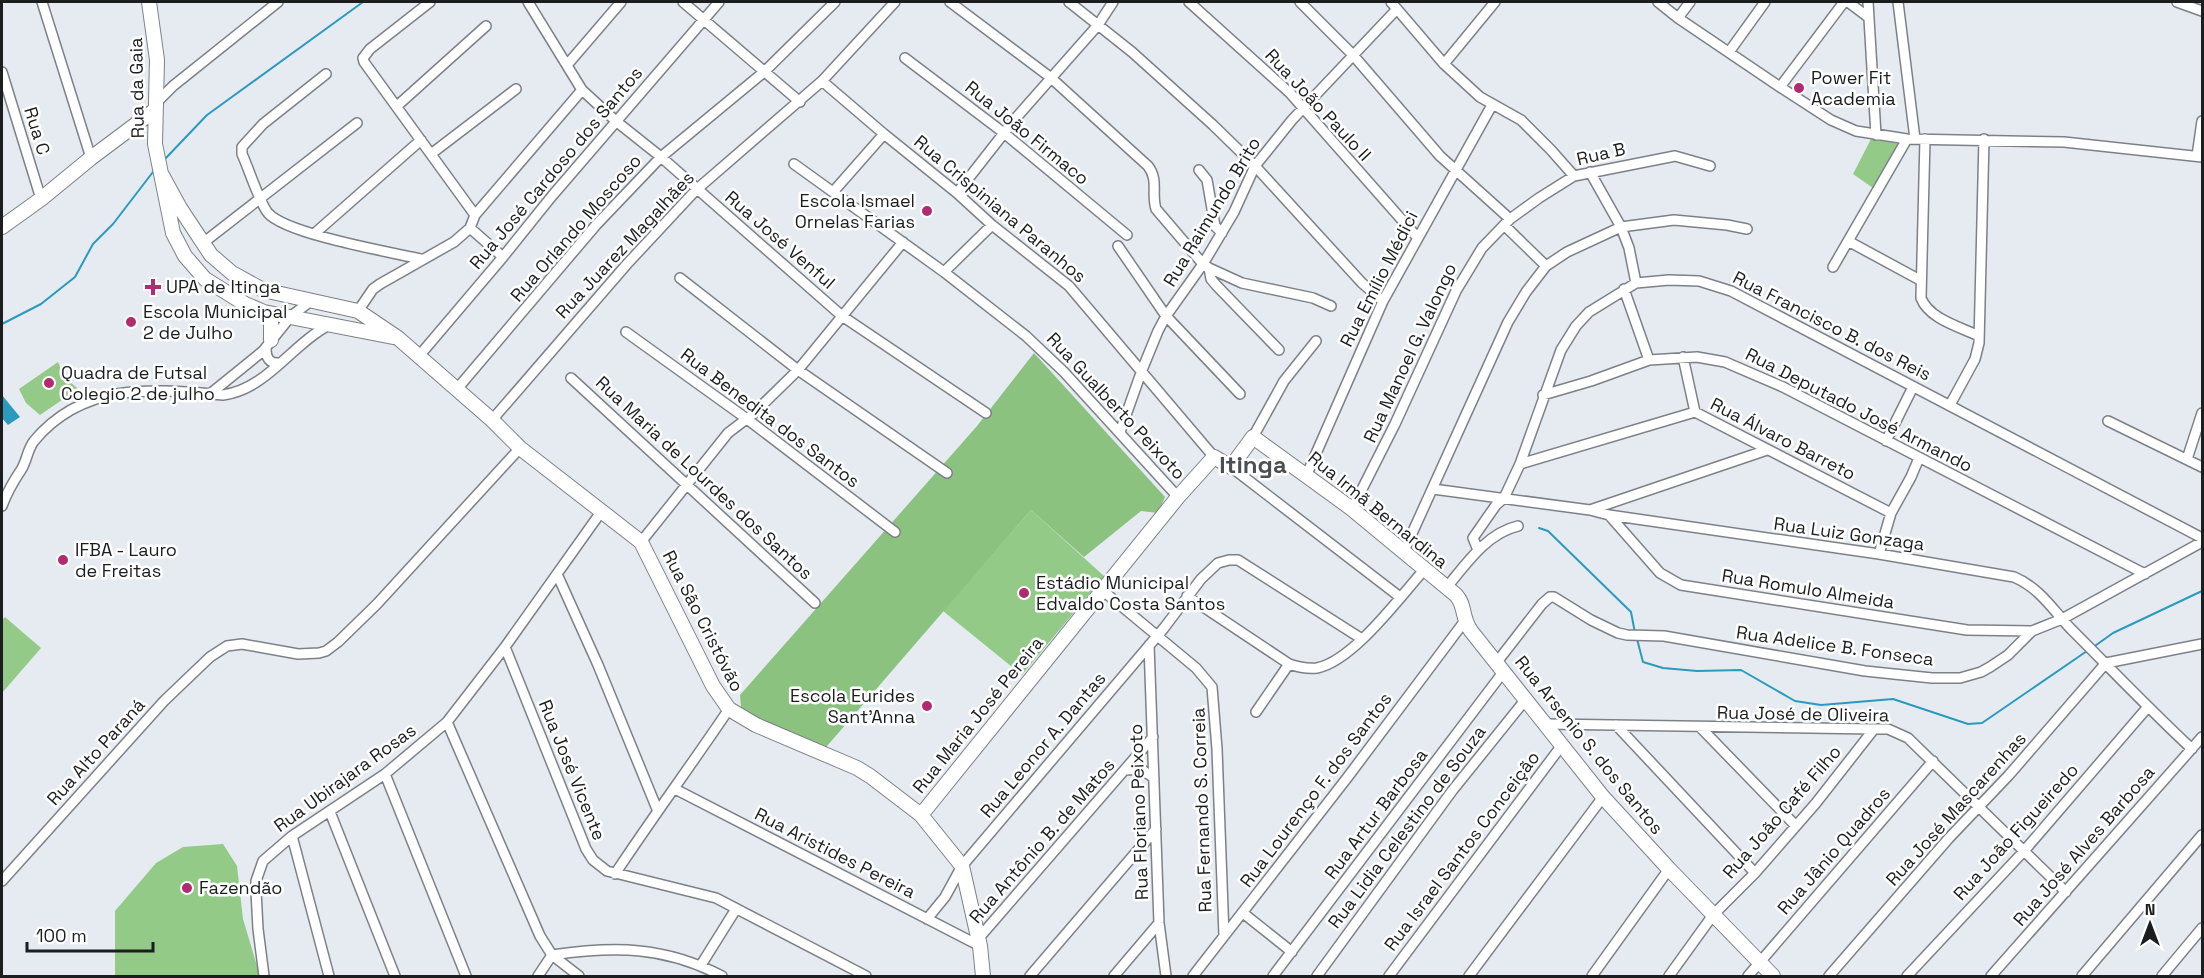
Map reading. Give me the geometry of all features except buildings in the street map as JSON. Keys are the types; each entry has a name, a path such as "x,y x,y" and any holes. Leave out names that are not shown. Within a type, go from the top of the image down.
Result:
{"main road":[{"name":"Rua da Gaia","path":"149,2 157,60 154,144 162,175"},
{"path":"2,227 41,199 155,106"},
{"name":"Rua São Cristóvão","path":"162,175 174,210 176,240 193,266 206,279 226,293 264,312 398,338"},
{"name":"Rua São Cristóvão","path":"174,210 211,255 250,285 263,290 358,311 398,338 492,420 520,448 641,542 713,686 729,709 756,725 857,768 870,776 921,815 962,866 979,942 983,976"},
{"path":"353,329 362,320 358,311"},
{"path":"264,312 271,323 268,344"},
{"path":"1214,457 1231,467 1253,437"},
{"name":"Rua Irmã Bernardina","path":"1253,437 1307,474 1447,587 1460,599 1464,622"},
{"name":"Rua Maria José Pereira","path":"921,815 1178,497 1214,457"},
{"name":"Rua Arsenio S. dos Santos","path":"1464,622 1603,796 1669,869 1773,976"}],"street":[{"path":"42,2 91,158"},
{"path":"155,106 173,86 278,2"},
{"path":"430,2 370,49 363,58 367,68 476,215"},
{"name":"Rua José Venful","path":"529,2 582,90 617,122 661,157 842,316 986,413"},
{"path":"567,65 621,2"},
{"path":"683,2 800,102"},
{"name":"Rua José Cardoso dos Santos","path":"418,356 719,2"},
{"name":"Rua Orlando Moscoso","path":"456,389 596,225 661,157 764,72 835,2"},
{"name":"Rua Juarez Magalhães","path":"492,420 627,264 696,190 800,102 895,2"},
{"path":"950,2 1050,77 1148,166 1155,180 1156,209 1206,266 1216,285 1279,350"},
{"path":"1070,2 1213,125 1255,166 1362,283 1383,301"},
{"path":"957,193 1050,77 1098,25 1113,2"},
{"name":"Rua João Paulo II","path":"1189,2 1304,108 1417,237"},
{"path":"1300,2 1353,55 1405,117 1457,171 1491,200 1546,266"},
{"path":"1444,64 1495,2"},
{"path":"1658,2 1780,87 1831,120 1856,131 1915,139 2064,142 2200,157 2202,121"},
{"path":"1678,18 1690,2"},
{"path":"1730,52 1765,2"},
{"path":"1780,87 1846,2 1868,17"},
{"path":"1868,2 1876,135"},
{"path":"1898,2 1915,139 1921,298 1927,309 1935,315 1979,336"},
{"path":"2177,2 2202,11"},
{"path":"1394,5 1444,64 1492,105 1521,120 1574,176"},
{"name":"Rua Raimundo Brito","path":"1120,432 1142,370 1166,316 1206,266 1239,204 1255,166 1394,5"},
{"path":"397,106 486,26"},
{"name":"Rua João Firmaco","path":"905,58 1004,133 1126,235"},
{"name":"Rua C","path":"2,72 41,199"},
{"path":"326,74 264,124 242,147 242,154 261,198 270,215 280,222 314,234 421,259"},
{"name":"Rua Crispiniana Paranhos","path":"822,81 992,225 1069,286 1214,457"},
{"path":"431,154 516,89"},
{"path":"358,311 373,290 421,259 453,242 470,228 476,215 582,90"},
{"name":"Rua Emílio Médici","path":"1307,474 1383,301 1492,105"},
{"path":"203,243 357,123"},
{"path":"833,192 884,134"},
{"path":"1833,267 1915,139"},
{"path":"1950,405 1975,359 1979,336 1984,139"},
{"path":"314,234 421,140"},
{"name":"Rua B","path":"1507,222 1574,176 1675,156 1710,166"},
{"path":"794,164 944,272 992,225"},
{"path":"1199,170 1209,185 1215,226 1222,233"},
{"path":"1590,172 1621,227 1629,248 1636,283"},
{"path":"1404,551 1508,322 1526,292 1546,266 1567,252 1621,227 1674,220 1747,229"},
{"name":"Rua Manoel G. Valongo","path":"1352,509 1375,466 1456,291 1482,248 1507,222"},
{"path":"470,228 503,257"},
{"path":"1848,241 1920,280"},
{"path":"641,542 728,433 747,419 798,370 903,242"},
{"path":"1118,246 1166,316 1240,394"},
{"path":"1206,266 1242,283 1313,298 1331,306"},
{"name":"Rua Gualberto Peixoto","path":"944,272 1045,352 1178,497"},
{"path":"680,278 798,370 947,474"},
{"name":"Rua Francisco B. dos Reis","path":"1478,550 1473,538 1496,505 1504,498 1520,464 1561,350 1576,326 1595,308 1636,283 1669,280 1699,281 1731,291 2202,540"},
{"path":"1624,289 1649,360"},
{"path":"210,394 268,344 291,316 311,301"},
{"path":"2,506 10,485 22,469 29,448 35,440 72,409 93,400 137,390 236,393 272,371 305,340 329,325"},
{"name":"Rua Benedita dos Santos","path":"626,332 747,419 895,532"},
{"path":"1253,437 1284,381 1316,341"},
{"path":"268,344 268,360 272,363 279,363"},
{"path":"1683,357 1695,412"},
{"name":"Rua Deputado José Armando","path":"1543,395 1649,360 1683,357 1709,358 1735,366 1783,387 2145,574"},
{"name":"Rua Maria de Lourdes dos Santos","path":"571,378 814,603"},
{"path":"1886,441 1913,387"},
{"name":"Rua Álvaro Barreto","path":"1520,464 1695,412 1890,513"},
{"path":"2187,459 2202,413"},
{"path":"2108,421 2202,467"},
{"name":"Rua Alto Paraná","path":"2,881 164,702 219,650 242,644 298,654 326,651 377,603 520,448"},
{"path":"1590,510 1767,450"},
{"path":"1879,554 1890,513 1920,458"},
{"path":"1231,467 1400,597"},
{"name":"Rua Luiz Gonzaga","path":"1433,489 1590,510 1609,515 1879,554 2014,577 2034,588 2147,708 2192,749"},
{"name":"Rua Ubirajara Rosas","path":"264,976 258,929 256,881 263,861 292,836 385,774 447,722 505,647 601,512"},
{"name":"Rua Romulo Almeida","path":"1609,515 1660,573 1681,585 1967,630 2032,631"},
{"path":"1447,587 1478,550 1504,531 1518,526"},
{"name":"Rua Adelice B. Fonseca","path":"1550,597 1558,599 1602,626 1622,634 1664,636 1865,671 1960,678 1981,672 2008,655 2032,631 2062,619 2202,540"},
{"name":"Rua Leonor A. Dantas","path":"927,919 945,897 962,866 1149,645 1201,579 1218,563 1229,560 1238,561 1362,639"},
{"path":"1187,596 1290,664 1318,668 1345,654 1362,639 1424,570"},
{"path":"557,574 598,665 657,809"},
{"name":"Rua Fernando S. Correia","path":"1102,590 1208,681 1214,695 1224,936"},
{"name":"Rua Artur Barbosa","path":"1273,976 1501,667 1542,604 1550,597"},
{"name":"Rua Lourenço F. dos Santos","path":"1192,976 1243,913 1464,622"},
{"path":"2106,663 2202,644"},
{"name":"Rua Floriano Peixoto","path":"1149,645 1160,923 1166,976"},
{"name":"Rua José Vicente","path":"505,647 586,849 600,866 615,874 706,894 866,976"},
{"name":"Rua José Mascarenhas","path":"1829,976 2106,663"},
{"path":"1256,712 1290,664"},
{"name":"Rua Lidia Celestino de Souza","path":"1317,976 1452,791 1526,699"},
{"name":"Rua João Figueiredo","path":"1907,976 2024,851 2147,708"},
{"path":"615,874 657,809 675,789 729,709"},
{"path":"447,722 540,936 552,955 579,976"},
{"name":"Rua José de Oliveira","path":"1546,724 1888,729 1903,734 1933,761 2066,892"},
{"path":"1616,725 1755,873"},
{"path":"1701,728 1796,826"},
{"name":"Rua João Café Filho","path":"1669,976 1713,915 1755,873 1796,826 1874,729"},
{"name":"Rua Antônio B. de Matos","path":"979,942 1153,737"},
{"name":"Rua José Alves Barbosa","path":"1991,976 2202,739"},
{"name":"Rua Israel Santos Conceição","path":"1389,976 1562,746"},
{"name":"Rua Jânio Quadros","path":"1748,976 1933,761"},
{"path":"1126,770 1141,769 1154,778"},
{"path":"385,774 466,976"},
{"name":"Rua Aristides Pereira","path":"675,789 927,919 979,942"},
{"path":"1469,976 1603,796"},
{"path":"330,812 395,976"},
{"path":"1030,976 1156,829"},
{"path":"2082,976 2202,835"},
{"path":"292,836 329,976"},
{"path":"1592,976 1669,869"},
{"path":"702,976 701,965 736,909"},
{"path":"1243,913 1292,952"},
{"path":"1114,976 1160,923"},
{"path":"2162,976 2202,928"},
{"path":"538,976 552,955 584,951 637,950 662,953 701,965 722,976"}],"green space":[{"path":"1871,139 1899,144 1873,188 1853,174"},
{"path":"1034,353 1165,497 1158,513 1141,511 1084,557 1031,510 821,753 742,718 740,695 977,426"},
{"name":"Quadra de Futsal Colegio 2 de julho","path":"58,362 64,376 78,389 40,415 26,403 19,389"},
{"name":"Estádio Municipal Edvaldo Costa Santos","path":"1031,510 1104,576 1022,675 943,611"},
{"path":"5,617 41,648 2,693 2,620"},
{"name":"Fazendão","path":"223,844 237,866 243,919 260,976 115,976 115,911 156,863 183,847"}],"water":[{"path":"2,395 20,417 8,425 2,418"}],"waterway":[{"path":"164,160 207,115 363,2"},
{"path":"2,324 41,304 75,277 93,244 113,224 156,168"},
{"path":"1539,528 1548,531 1631,612 1635,633"},
{"path":"2092,648 2113,633 2202,591"},
{"path":"1637,639 1643,662 1663,668 1697,671 1741,670 1795,701 1821,705 1893,699 1968,724 1982,723 2087,651"}],"place":[{"name":"Power Fit Academia","path":"1799,88"},
{"name":"Escola Ismael Ornelas Farias","path":"927,211"},
{"name":"UPA de Itinga","path":"153,287"},
{"name":"Escola Municipal 2 de Julho","path":"131,322"},
{"name":"Quadra de Futsal Colegio 2 de julho","path":"49,383"},
{"name":"IFBA - Lauro de Freitas","path":"63,560"},
{"name":"Estádio Municipal Edvaldo Costa Santos","path":"1024,593"},
{"name":"Escola Eurides Sant'Anna","path":"927,706"},
{"name":"Fazendão","path":"187,888"}],"district":[{"name":"Itinga","path":"1253,465"}]}
